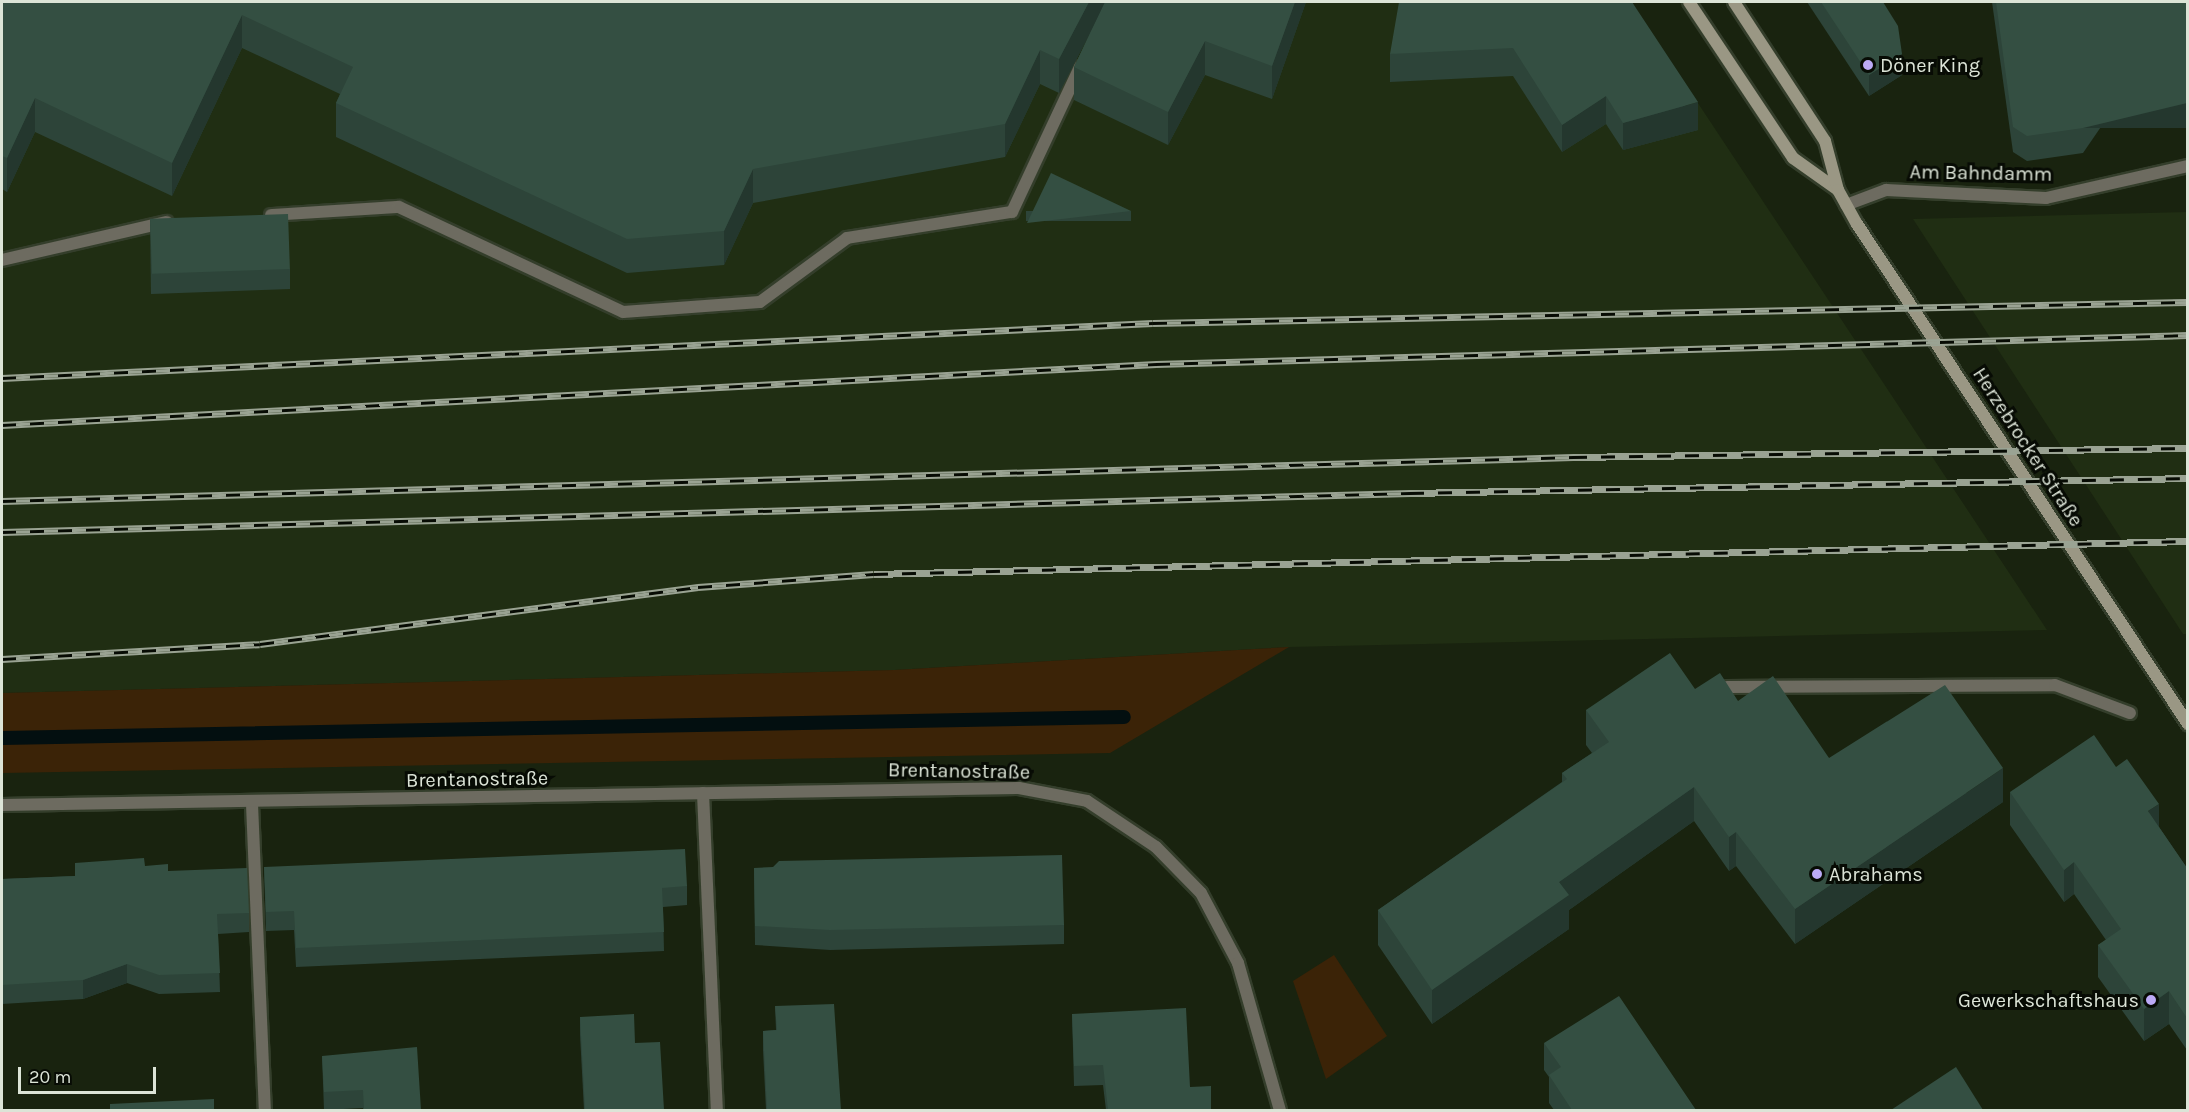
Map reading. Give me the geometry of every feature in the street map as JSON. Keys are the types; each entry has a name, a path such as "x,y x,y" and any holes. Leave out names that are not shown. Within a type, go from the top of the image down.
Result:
{"main road":[{"name":"Herzebrocker Straße","path":"1689,2 1793,158 1838,190"},
{"name":"Herzebrocker Straße","path":"1734,2 1825,141 1838,190 1846,205 2187,724"}],"street":[{"path":"259,216 399,207 623,312 760,302 848,238 1012,212 1087,54"},
{"name":"Am Bahndamm","path":"1846,205 1886,190 2046,198 2187,166"},
{"path":"2,260 143,224 178,222"},
{"path":"1727,687 2055,685 2130,713"},
{"name":"Brentanostraße","path":"2,805 252,804 1019,788 1087,801 1156,847 1201,893 1238,963 1280,1110"},
{"path":"703,793 717,1110"},
{"path":"252,804 265,1110"}],"shaded area":[{"path":"2,2 1631,2 2047,630 1289,647 894,670 2,693"},
{"path":"2187,212 2188,634 2183,634 1913,219"},
{"path":"1289,647 1110,753 2,773 2,693 894,670"},
{"path":"1334,955 1387,1036 1326,1079 1293,981"}],"building":[{"path":"2,2 1089,2 1059,59 1040,50 1005,124 753,169 724,231 627,239 336,103 353,67 242,15 172,163 35,98 7,158 2,156"},
{"path":"1105,2 1295,2 1272,66 1205,41 1168,112 1074,67"},
{"path":"1399,2 1632,2 1698,102 1623,123 1606,96 1562,125 1513,48 1390,54"},
{"path":"1821,2 1883,2 1898,26 1902,54 1869,75"},
{"path":"1996,2 2187,2 2187,103 2083,128 2027,136 2013,127"},
{"path":"1051,173 1131,211 1027,223"},
{"path":"288,214 290,269 152,274 150,219"},
{"path":"1670,653 1695,689 1720,673 1738,701 1773,676 1829,758 1945,685 2003,768 1795,909 1736,832 1729,837 1694,787 1559,882 1569,895 1432,990 1378,910 1567,779 1562,773 1609,742 1586,710"},
{"path":"2094,735 2116,767 2127,759 2159,804 2148,811 2187,868 2187,1018 2169,991 2144,1009 2098,945 2121,929 2074,862 2064,870 2010,792"},
{"path":"685,849 687,886 662,888 664,932 296,948 294,911 266,912 264,867"},
{"path":"1062,855 1064,925 830,930 755,926 754,868 773,867 779,861"},
{"path":"144,858 145,866 168,864 168,871 247,868 249,913 217,914 220,973 159,975 127,964 83,980 2,985 2,879 75,876 75,863"},
{"path":"1619,996 1696,1110 1572,1110 1549,1075 1561,1067 1544,1043"},
{"path":"834,1004 841,1110 767,1110 763,1031 777,1030 775,1006"},
{"path":"1186,1008 1190,1087 1211,1086 1211,1110 1108,1110 1103,1065 1074,1066 1072,1014"},
{"path":"634,1014 635,1043 660,1042 664,1110 585,1110 580,1017"},
{"path":"417,1047 421,1110 364,1110 363,1090 324,1092 322,1056"},
{"path":"1956,1067 1983,1110 1891,1110"},
{"path":"214,1099 214,1110 110,1110 110,1104"}],"waterway":[{"path":"2,738 1124,717"}],"railway":[{"path":"2,378 1153,323 2188,302"},
{"path":"2,425 1156,364 2188,335"},
{"path":"2,501 1573,457 2188,448"},
{"path":"2,532 1410,493 2188,478"},
{"path":"2,659 260,644 698,587 874,574 2188,541"}],"place":[{"name":"Döner King","path":"1868,65"},
{"name":"Abrahams","path":"1817,874"},
{"name":"Gewerkschaftshaus","path":"2151,1000"}]}
